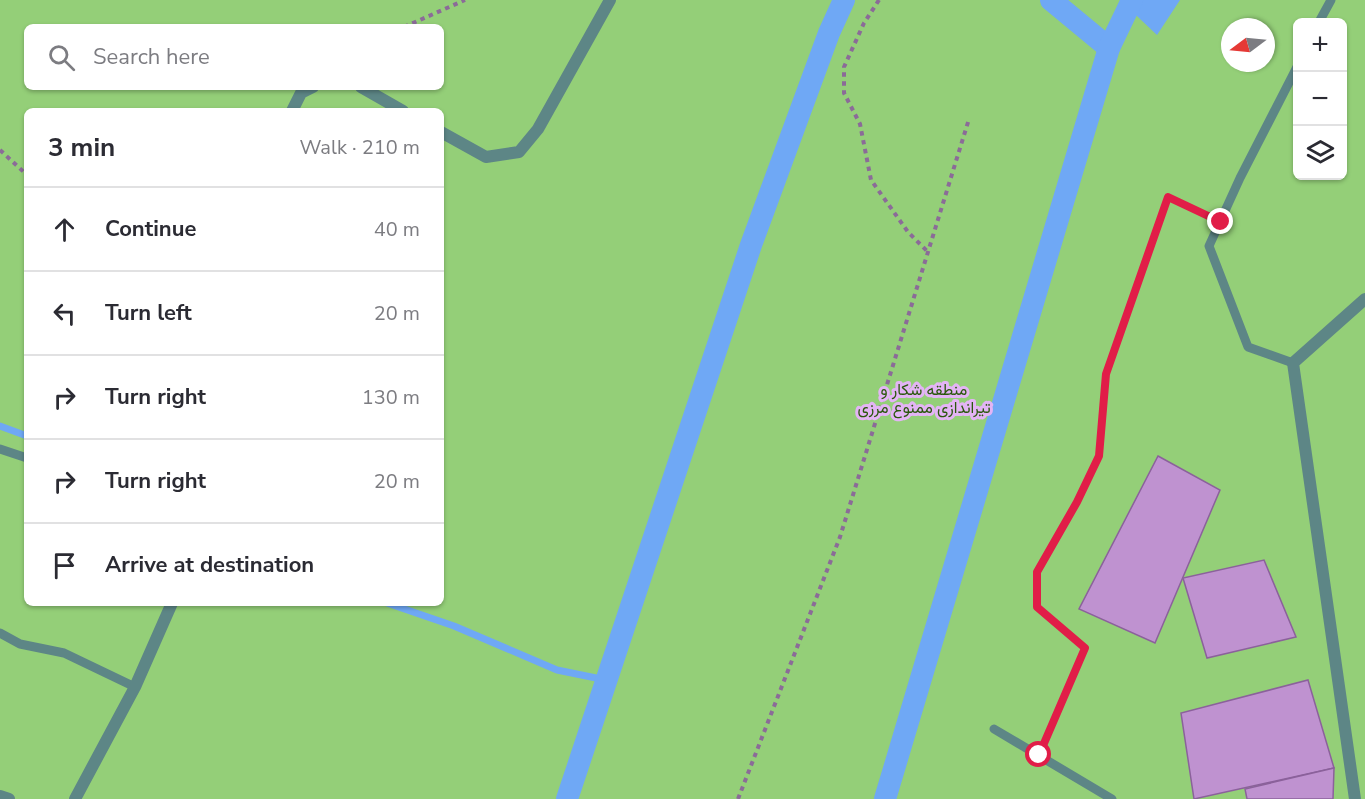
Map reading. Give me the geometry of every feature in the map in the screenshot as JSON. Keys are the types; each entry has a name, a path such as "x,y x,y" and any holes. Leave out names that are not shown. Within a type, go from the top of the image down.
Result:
{"street":[{"path":"444,134 486,157 519,152 538,129 610,0"},
{"path":"294,108 301,93 306,90"},
{"path":"366,90 398,108"},
{"path":"1355,799 1293,363 1365,299"},
{"path":"75,799 135,687 171,606"},
{"path":"0,795 9,799"}],"lane":[{"path":"1321,18 1331,0"},
{"path":"1293,363 1248,347 1209,246 1295,72"},
{"path":"0,449 24,457"},
{"path":"0,633 20,644 64,653 135,687"},
{"path":"994,729 1112,799"}],"path":[{"path":"411,24 465,0"},
{"path":"879,0 864,23 843,67 844,93 860,124 871,180 908,232 929,253"},
{"path":"738,799 840,537 969,119"},
{"path":"0,150 24,172"},
{"path":"1039,755 1085,648 1037,607 1037,572 1077,502 1099,456 1106,374 1168,197 1221,222"}],"green space":[{"name":"منطقه شکار و تیراندازی ممنوع مرزی","path":"0,0 1365,0 1365,799 0,799"}],"water":[{"path":"1120,0 1180,0 1157,35"}],"building":[{"path":"1158,456 1220,490 1155,643 1079,609"},
{"path":"1264,560 1296,637 1207,658 1183,578"},
{"path":"1308,680 1334,768 1194,799 1181,713"},
{"path":"1334,768 1333,799 1247,799 1245,789"}],"waterway":[{"path":"567,799 751,245 829,33 844,0"},
{"path":"1051,0 1109,48"},
{"path":"885,799 1109,48 1132,0"},
{"path":"0,426 24,435"},
{"path":"396,606 454,626 557,670 606,680"}],"route":[{"path":"1039,755 1085,648 1037,607 1037,572 1077,502 1099,456 1106,374 1168,197 1221,222"}]}
